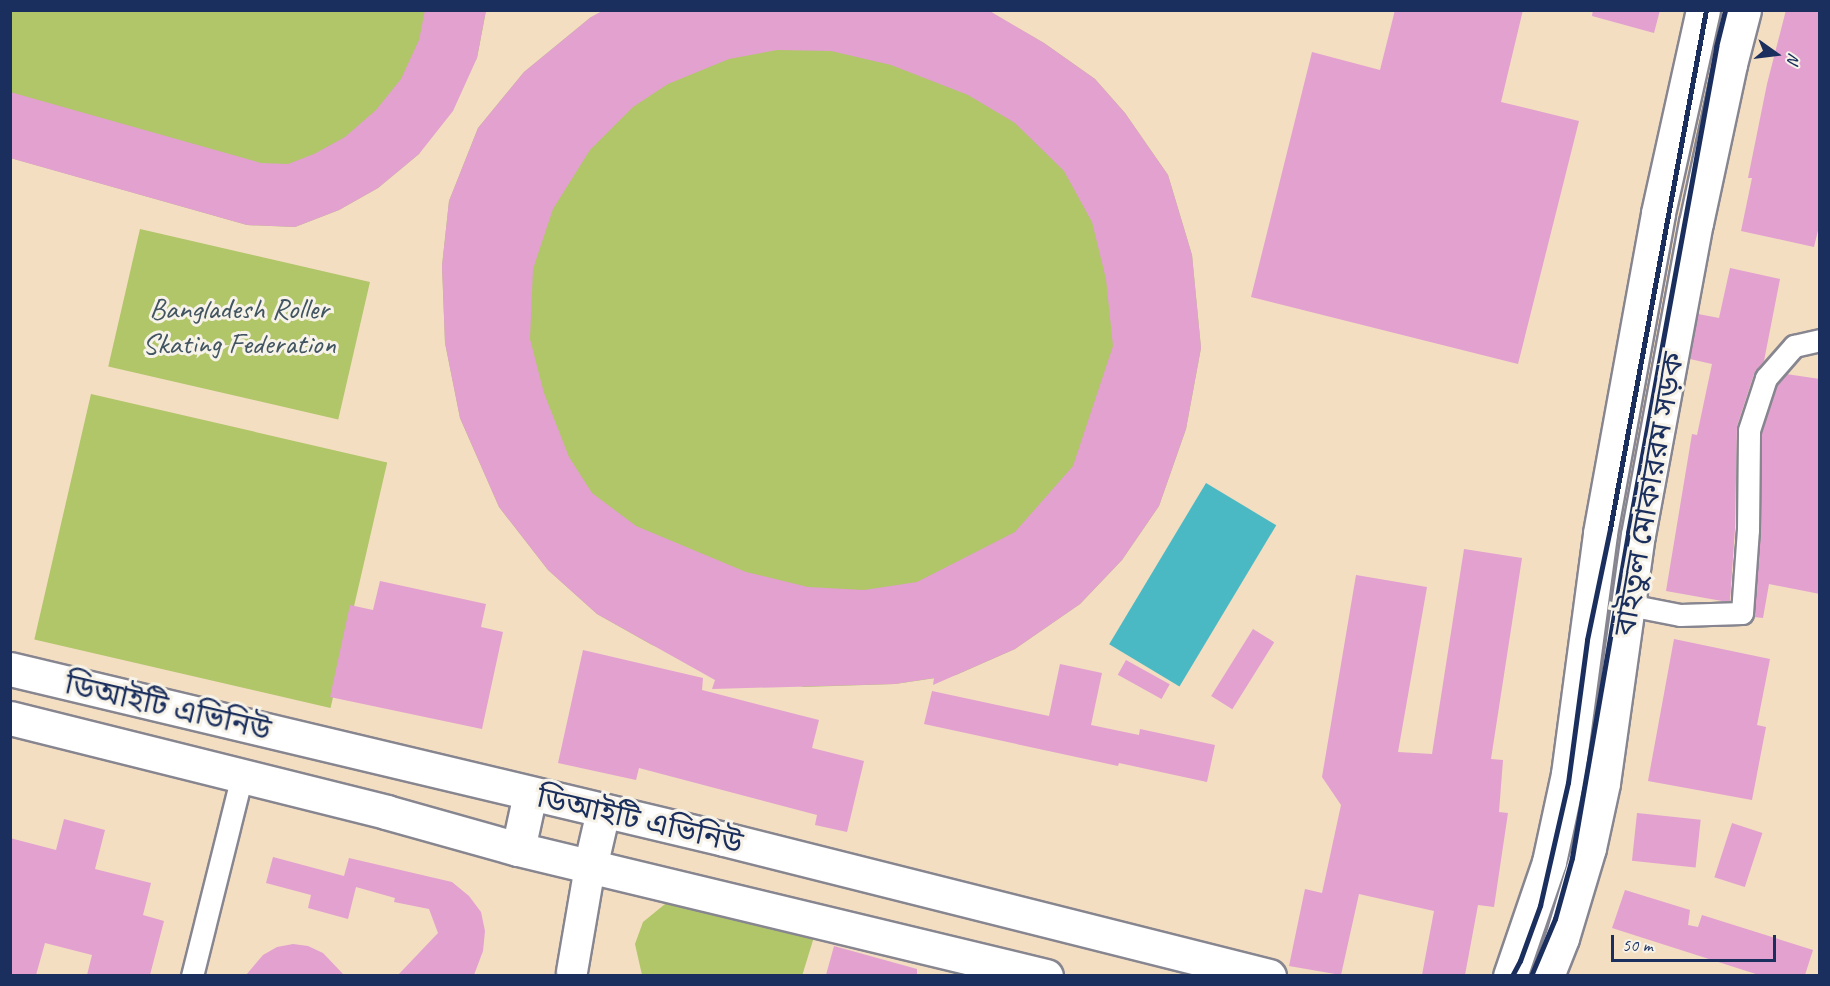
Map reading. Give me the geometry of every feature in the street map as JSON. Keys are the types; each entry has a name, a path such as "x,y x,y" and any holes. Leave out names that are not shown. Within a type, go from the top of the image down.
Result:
{"main road":[{"name":"বাইতুল মোকাররম সড়ক","path":"1510,975 1550,862 1568,774 1599,533 1658,213 1703,10"},
{"name":"বাইতুল মোকাররম সড়ক","path":"1547,975 1562,938 1585,859 1603,783 1638,535 1696,223 1744,10"},
{"name":"ডিআইটি এভিনিউ","path":"10,669 603,811 1269,975"},
{"name":"ডিআইটি এভিনিউ","path":"10,718 242,775 590,867 1046,975"},
{"path":"518,849 530,794"},
{"path":"569,974 603,811"}],"street":[{"path":"1629,605 1680,615 1742,612 1748,530 1749,429 1766,378 1794,346 1820,340"},
{"path":"192,975 242,775"}],"green space":[{"path":"10,11 486,11 477,58 419,154 378,188 339,210 295,227 247,225 11,158"},
{"path":"988,11 1044,43 1095,79 1125,113 1168,175 1192,255 1201,348 1186,429 1159,506 1122,560 1080,604 1015,649 956,675 895,684 804,687 720,667 652,645 597,614 548,570 499,507 460,418 445,343 442,266 449,201 478,128 524,72 591,17"},
{"name":"Bangladesh Roller Skating Federation","path":"140,229 370,282 338,419 108,366"},
{"path":"91,394 387,462 331,708 34,640"},
{"path":"670,900 814,937 802,976 642,975 635,944 643,922"}],"water":[{"path":"1206,483 1276,525 1179,686 1109,644"}],"building":[{"path":"425,10 486,10 477,58 453,111 419,154 378,188 339,210 295,227 247,225 10,158 10,92 261,163 288,164 314,154 345,137 376,110 401,79 419,40"},
{"path":"604,10 988,10 1044,43 1095,79 1125,113 1168,175 1192,255 1201,348 1186,429 1159,506 1122,560 1080,604 1015,649 933,685 934,678 895,684 712,689 715,680 597,614 548,570 499,507 460,418 445,343 442,266 449,201 478,128 524,72 591,17","holes":["777,50 831,51 891,65 968,95 1015,123 1064,171 1092,222 1106,279 1113,346 1073,466 1015,532 917,582 864,590 808,587 746,572 636,526 592,493 569,457 544,393 530,339 533,269 553,209 590,150 633,107 668,84 729,59"]},
{"path":"1395,10 1523,10 1501,102 1579,121 1518,364 1251,297 1312,52 1380,70"},
{"path":"1593,10 1660,10 1654,33 1592,16"},
{"path":"1786,10 1820,10 1820,222 1814,247 1741,231 1752,178 1748,178 1767,84"},
{"path":"1730,268 1780,279 1764,361 1754,374 1737,426 1735,529 1730,601 1722,601 1666,591 1692,434 1697,435 1712,364 1690,359 1698,314 1719,318"},
{"path":"1786,374 1820,379 1820,594 1769,584 1763,618 1754,617 1761,531 1762,432 1777,384"},
{"path":"1464,549 1522,558 1491,759 1503,760 1499,812 1508,813 1494,907 1478,905 1465,975 1422,975 1434,911 1359,894 1341,975 1289,966 1305,889 1322,893 1341,805 1322,777 1356,575 1427,587 1398,752 1432,754"},
{"path":"380,581 486,604 481,627 503,632 482,729 330,697 350,605 373,610"},
{"path":"1253,629 1274,642 1232,709 1211,696"},
{"path":"1674,639 1770,659 1757,725 1766,727 1752,800 1648,781"},
{"path":"583,650 703,678 702,690 819,720 812,748 864,761 847,832 815,825 817,815 639,768 636,780 558,763"},
{"path":"1126,660 1170,684 1161,699 1118,675"},
{"path":"1060,664 1102,673 1091,725 1139,735 1140,729 1215,745 1207,782 1119,763 1118,766 924,724 932,691 1049,716"},
{"path":"1637,813 1701,820 1696,867 1632,861"},
{"path":"64,819 105,830 95,869 151,883 143,915 164,921 150,975 87,975 92,955 45,943 36,975 10,975 10,838 56,850"},
{"path":"1732,823 1762,833 1745,887 1714,877"},
{"path":"273,857 344,876 349,858 452,882 469,896 481,912 485,931 483,951 474,975 398,975 438,933 429,909 394,902 395,898 356,887 348,919 308,908 311,895 266,883"},
{"path":"1625,890 1690,910 1688,925 1698,927 1702,915 1813,950 1805,975 1759,975 1612,928"},
{"path":"293,944 308,946 323,953 344,975 246,975 263,955 277,947"},
{"path":"834,946 917,969 917,975 826,975"}],"railway":[{"path":"1512,976 1520,961 1540,906 1568,783 1587,640 1610,529 1706,10"},
{"path":"1531,976 1555,919 1572,858 1628,533 1716,47 1725,10"}]}
